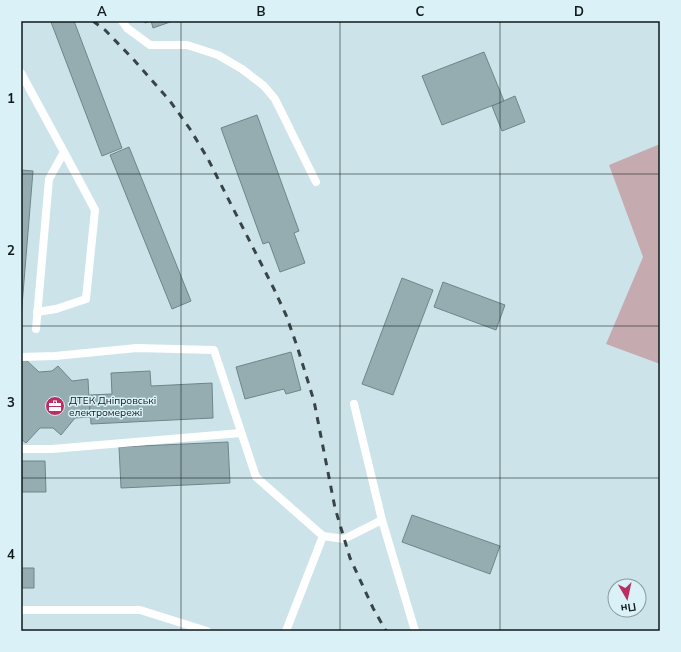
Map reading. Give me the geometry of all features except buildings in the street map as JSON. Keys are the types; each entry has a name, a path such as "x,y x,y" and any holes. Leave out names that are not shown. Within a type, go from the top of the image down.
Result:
{"lane":[{"path":"122,21 127,28 150,45 187,45 218,55 264,86 274,99 316,182"},
{"path":"21,73 95,210 86,299 56,309 37,312"},
{"path":"36,328 49,178 64,152"},
{"path":"21,358 137,348 214,350 256,477 323,536 344,539 382,520"},
{"path":"354,404 382,520 415,631"},
{"path":"21,449 52,449 242,433"},
{"path":"286,631 323,536"},
{"path":"21,610 140,610 207,631"}],"shaded area":[{"path":"660,144 660,364 606,344 643,257 609,165"}],"railway":[{"path":"93,21 105,30 134,60 170,101 190,129 208,159 274,289 286,315 314,401 335,508 350,558 373,608 386,631"}],"place":[{"name":"ДТЕК Дніпровські електромережі","path":"55,406"}]}
